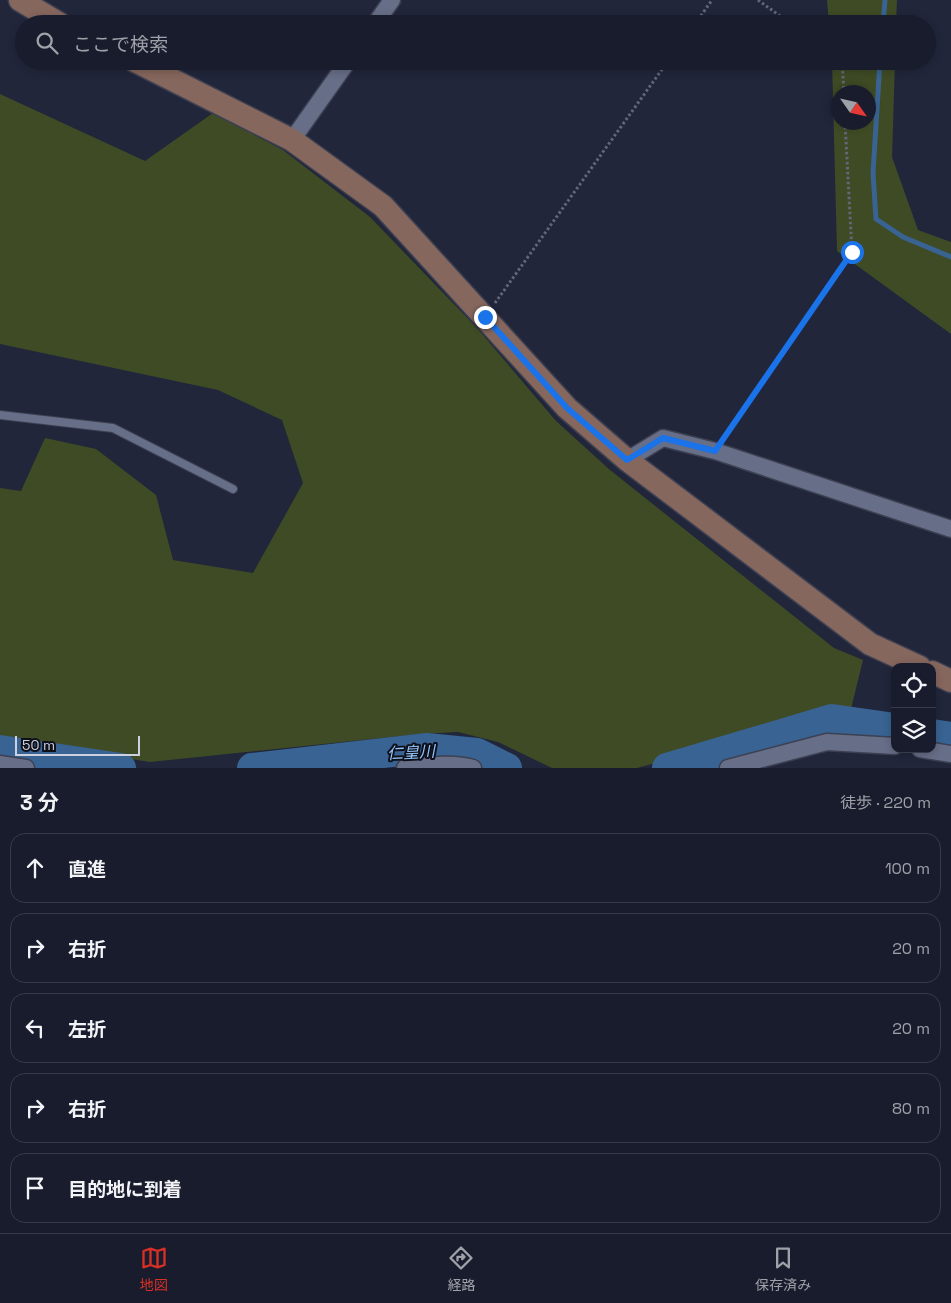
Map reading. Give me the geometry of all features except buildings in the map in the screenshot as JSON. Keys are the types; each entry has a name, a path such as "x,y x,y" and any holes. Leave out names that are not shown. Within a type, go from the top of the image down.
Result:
{"street":[{"path":"20,0 45,15"},
{"path":"381,15 392,0"},
{"path":"153,70 292,140 383,206 567,408 627,460 870,644 911,663"},
{"path":"292,140 342,70"},
{"path":"627,460 663,438 715,451 951,528"},
{"path":"936,674 951,681"},
{"path":"728,768 827,742 891,746"},
{"path":"936,752 951,754"},
{"path":"0,764 26,768"},
{"path":"405,768 437,765 472,768"}],"lane":[{"path":"0,415 113,428 232,489"}],"path":[{"path":"701,15 712,0"},
{"path":"758,0 779,15"},
{"path":"485,317 662,70"},
{"path":"843,70 844,85"},
{"path":"715,451 852,252 845,130"}],"green space":[{"path":"827,0 897,0 896,15 828,15"},
{"path":"832,70 895,70 892,157 918,230 951,242 951,334 837,251 834,130 876,130 876,85 833,85"},
{"path":"0,94 145,161 213,113 283,150 370,217 477,328 556,421 610,470 834,648 863,660 851,709 637,768 552,768 498,742 458,732 420,734 150,762 0,738 0,488 21,491 45,438 96,449 156,495 173,560 253,573 303,483 282,420 218,390 0,344"}],"waterway":[{"path":"884,15 885,0"},
{"path":"879,70 873,173 876,219 903,237 951,257"},
{"name":"仁皇川","path":"667,768 832,719 891,727"},
{"name":"仁皇川","path":"936,735 951,737"},
{"name":"仁皇川","path":"252,768 427,748 477,753 507,768"},
{"name":"仁皇川","path":"0,750 121,768"}],"route":[{"path":"485,317 567,408 627,460 663,438 715,451 852,252"}]}
